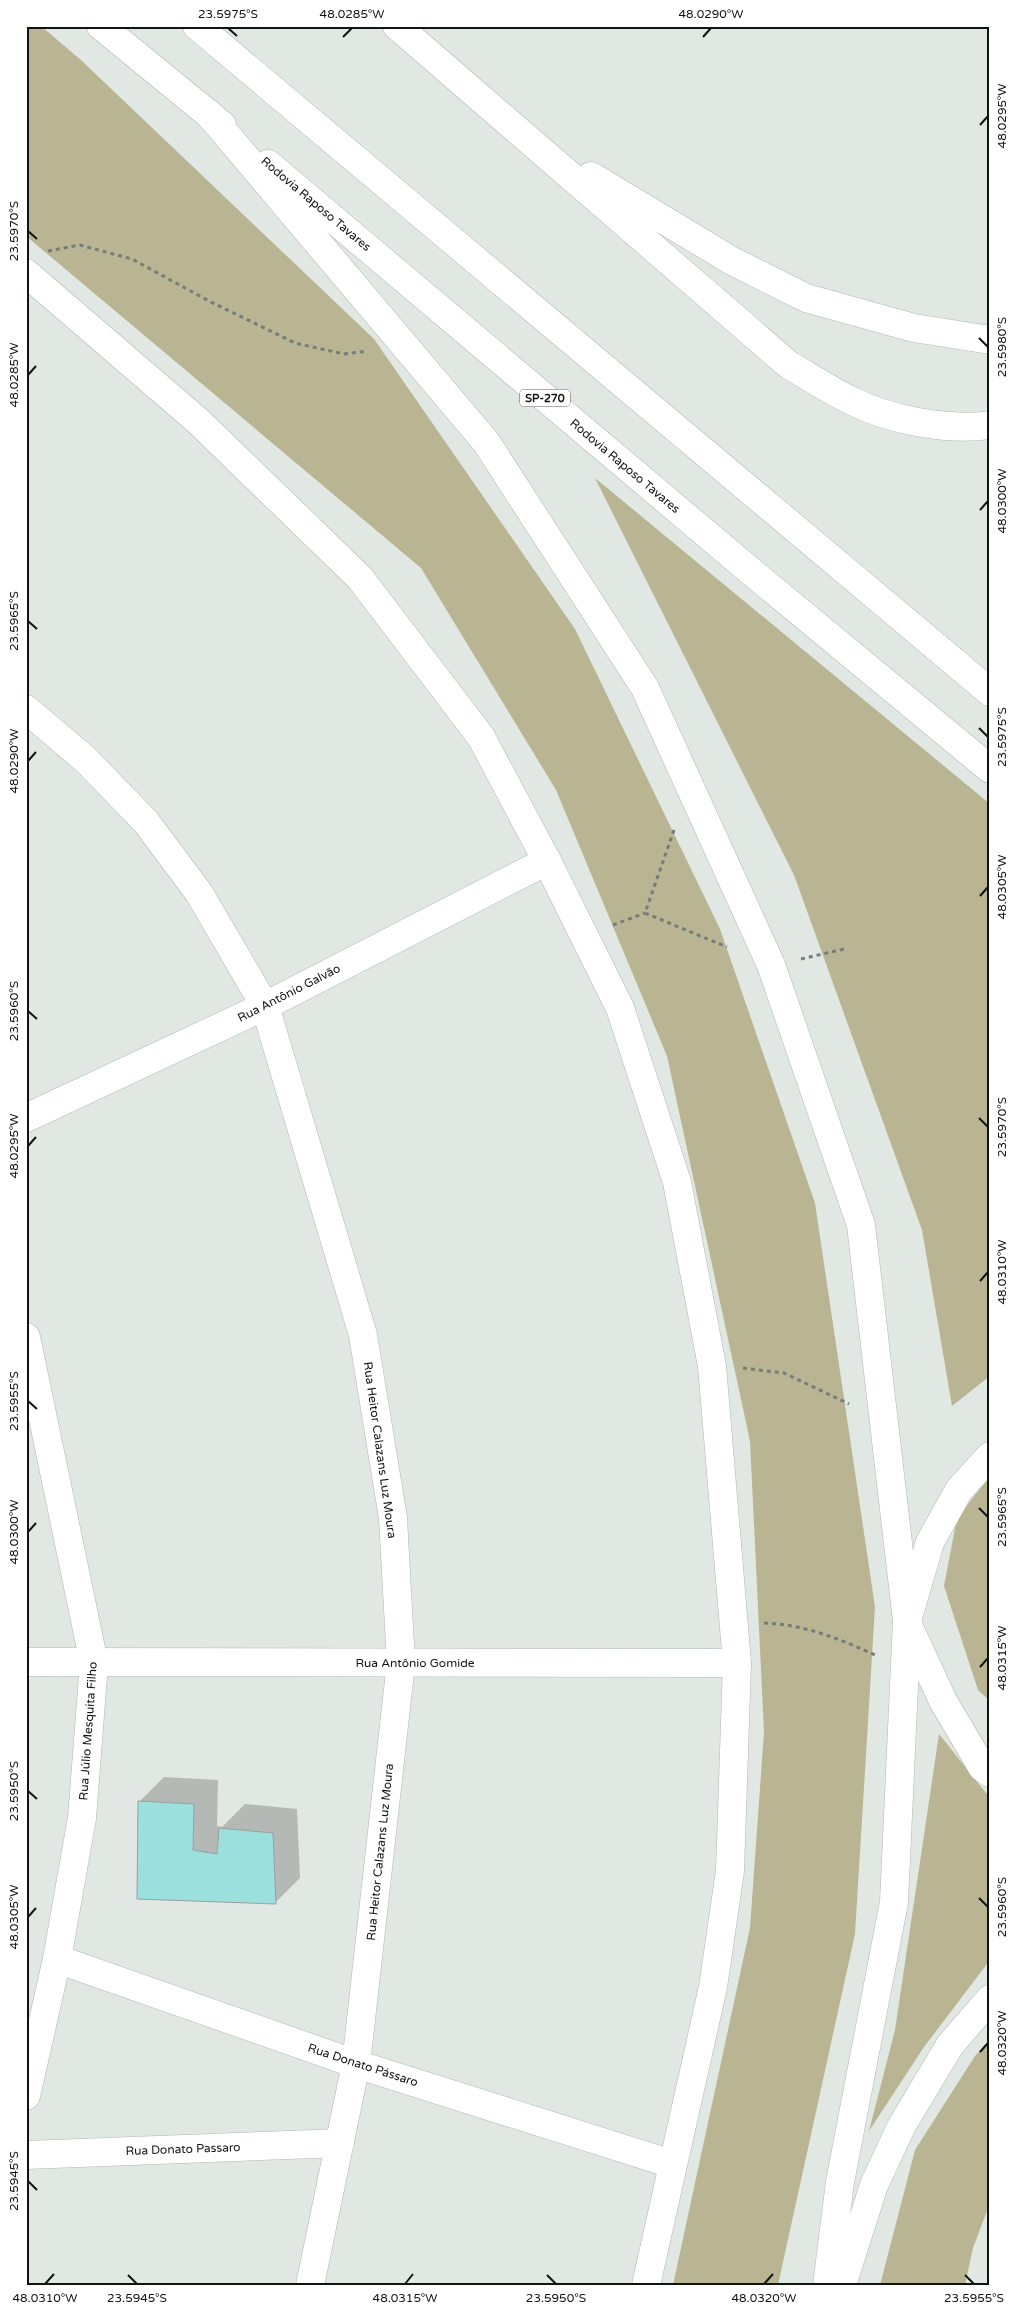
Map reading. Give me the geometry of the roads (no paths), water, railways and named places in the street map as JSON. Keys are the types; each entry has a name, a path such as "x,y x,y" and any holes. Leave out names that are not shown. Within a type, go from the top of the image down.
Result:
{"main road":[{"name":"Rodovia Raposo Tavares","path":"101,26 209,114 754,574 990,769"},
{"path":"197,26 990,692"},
{"path":"397,26 539,146 790,364 853,402 914,422 977,427 990,425"},
{"path":"209,114 486,442 645,688 771,966 861,1225 907,1621 894,1902 840,2182 827,2285"},
{"path":"539,146 620,192 732,261 806,298 914,328 990,340"},
{"path":"34,264 360,578 481,737 547,861 620,1008 677,1182 712,1366 737,1663 730,1871 713,1987 646,2285"},
{"name":"Rua Heitor Calazans Luz Moura","path":"26,709 86,760 146,822 199,892 265,1006 363,1335 392,1518 401,1663 356,2064 310,2285"},
{"name":"Rua Antônio Galvão","path":"26,1118 265,1006 547,861"},
{"name":"Rua Júlio Mesquita Filho","path":"26,1337 94,1662 82,1818 57,1959 26,2096"},
{"path":"990,1456 959,1490 930,1542 907,1621 943,1701 982,1767 990,1773"},
{"name":"Rua Antônio Gomide","path":"26,1662 737,1663"},
{"name":"Rua Donato Pássaro","path":"57,1959 356,2064 672,2164"},
{"path":"842,2285 874,2185 900,2127 950,2045 990,1999"},
{"name":"Rua Donato Passaro","path":"26,2155 340,2143"}]}
